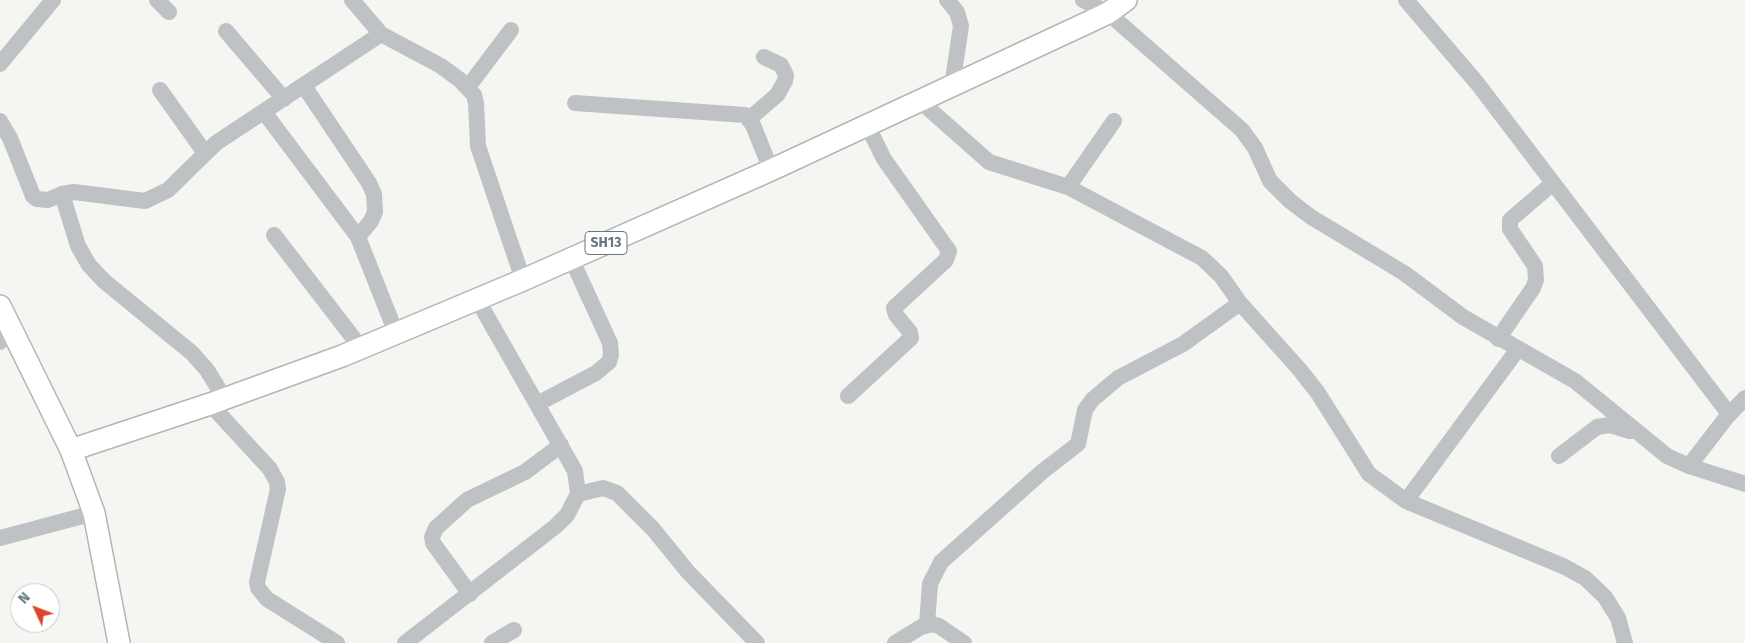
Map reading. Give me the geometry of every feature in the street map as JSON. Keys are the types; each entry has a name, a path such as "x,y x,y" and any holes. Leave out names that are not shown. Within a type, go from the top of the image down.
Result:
{"main road":[{"name":"SH13","path":"71,450 217,401 361,348 523,280 771,170 952,86 1108,13 1126,0"},
{"path":"0,306 6,336 71,450 94,513 119,643"}],"street":[{"path":"0,64 53,0"},
{"path":"157,0 169,12"},
{"path":"352,0 380,34 442,66 468,87 476,103 478,146 523,280"},
{"path":"947,0 957,12 961,26 952,86"},
{"path":"1083,0 1108,13 1242,130 1255,148 1270,181 1290,201 1311,217 1404,273 1463,318 1575,381 1636,433 1667,456 1688,466 1745,484"},
{"path":"1406,0 1477,83 1729,414"},
{"path":"226,30 284,99"},
{"path":"468,87 511,30"},
{"path":"0,121 10,138 33,196 42,200 74,192 144,201 168,190 205,153 380,34"},
{"path":"749,119 777,95 785,81 786,75 780,66 764,57"},
{"path":"304,86 369,183 374,194 375,212 371,222 358,237"},
{"path":"160,90 205,153"},
{"path":"920,100 977,154 989,162 1068,186 1196,254 1221,276 1240,304 1318,393 1365,468 1392,493 1406,501 1563,566 1585,578 1604,597 1618,618 1625,643"},
{"path":"575,104 740,114 749,119 771,170"},
{"path":"264,112 358,237 396,333"},
{"path":"1068,186 1114,121"},
{"path":"848,396 911,338 910,332 896,316 894,308 946,260 949,251 884,159 867,125"},
{"path":"1498,339 1533,288 1536,280 1535,266 1510,229 1510,220 1554,183"},
{"path":"62,194 78,246 89,265 104,281 192,353 207,370 217,401 270,469 277,482 278,489 257,582 258,588 267,599 337,643"},
{"path":"274,235 361,348"},
{"path":"538,404 596,373 609,362 611,355 610,343 572,258"},
{"path":"405,643 556,526 567,515 578,494 575,471 477,299"},
{"path":"927,624 930,584 941,562 1043,471 1078,444 1085,410 1092,400 1118,378 1183,344 1240,304"},
{"path":"1406,501 1518,349"},
{"path":"1688,466 1729,414 1745,398"},
{"path":"1559,456 1592,430 1603,425 1610,424 1636,433"},
{"path":"470,594 433,542 432,537 436,528 467,500 525,472 561,445"},
{"path":"578,494 602,488 617,493 653,529 688,572 757,643"},
{"path":"0,538 94,513"},
{"path":"895,643 927,624 939,626 964,643"},
{"path":"492,643 514,630"}]}
